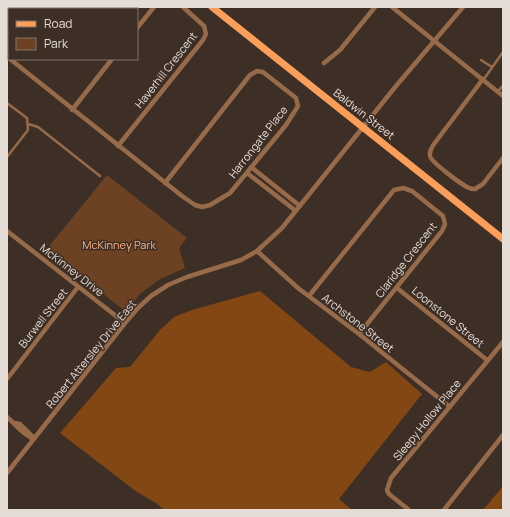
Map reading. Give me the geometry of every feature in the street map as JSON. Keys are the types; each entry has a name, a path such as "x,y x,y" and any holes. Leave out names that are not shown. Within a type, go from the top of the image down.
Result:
{"main road":[{"name":"Baldwin Street","path":"212,7 503,239"}],"street":[{"path":"138,27 154,7"},
{"name":"Haverhill Crescent","path":"118,146 203,40 206,34 204,26 183,7"},
{"path":"324,63 340,50 375,7"},
{"path":"392,7 503,96"},
{"name":"Robert Attersley Drive East","path":"7,473 125,323 151,296 168,285 187,277 241,260 257,251 282,228 363,127 463,7"},
{"name":"Harrongate Place","path":"11,60 165,183 195,205 202,207 210,205 230,193 286,125 298,106 296,98 263,72 257,71 250,75 165,183"},
{"path":"72,110 111,60"},
{"path":"483,79 434,144 430,151 430,156 432,161 468,188 475,189 483,184 503,158"},
{"path":"251,167 300,206"},
{"path":"246,173 296,211"},
{"name":"Claridge Crescent","path":"309,296 394,190 403,188 412,191 443,216 445,224 442,231 359,334"},
{"name":"McKinney Drive","path":"7,231 125,323"},
{"name":"Archstone Street","path":"257,251 298,288 359,334 450,407"},
{"name":"Burwell Street","path":"7,379 78,287"},
{"name":"Loonstone Street","path":"397,288 487,360"},
{"name":"Sleepy Hollow Place","path":"409,510 389,494 387,490 391,478 503,342"},
{"path":"7,418 14,423 20,424 34,439"},
{"path":"444,510 503,435"}],"lane":[{"path":"483,79 503,52"},
{"path":"481,60 492,67"},
{"path":"498,92 503,86"},
{"path":"7,103 27,118 28,124 28,130 7,157"},
{"path":"28,124 38,127 100,176"}],"green space":[{"name":"McKinney Park","path":"107,175 187,238 179,248 185,268 160,279 140,294 126,312 47,249"}],"shaded area":[{"path":"260,291 351,367 370,372 386,362 422,394 339,499 352,510 164,510 156,503 137,492 60,433 116,368 130,367 160,330 174,317 192,310"},
{"path":"503,486 503,510 483,510"}]}
